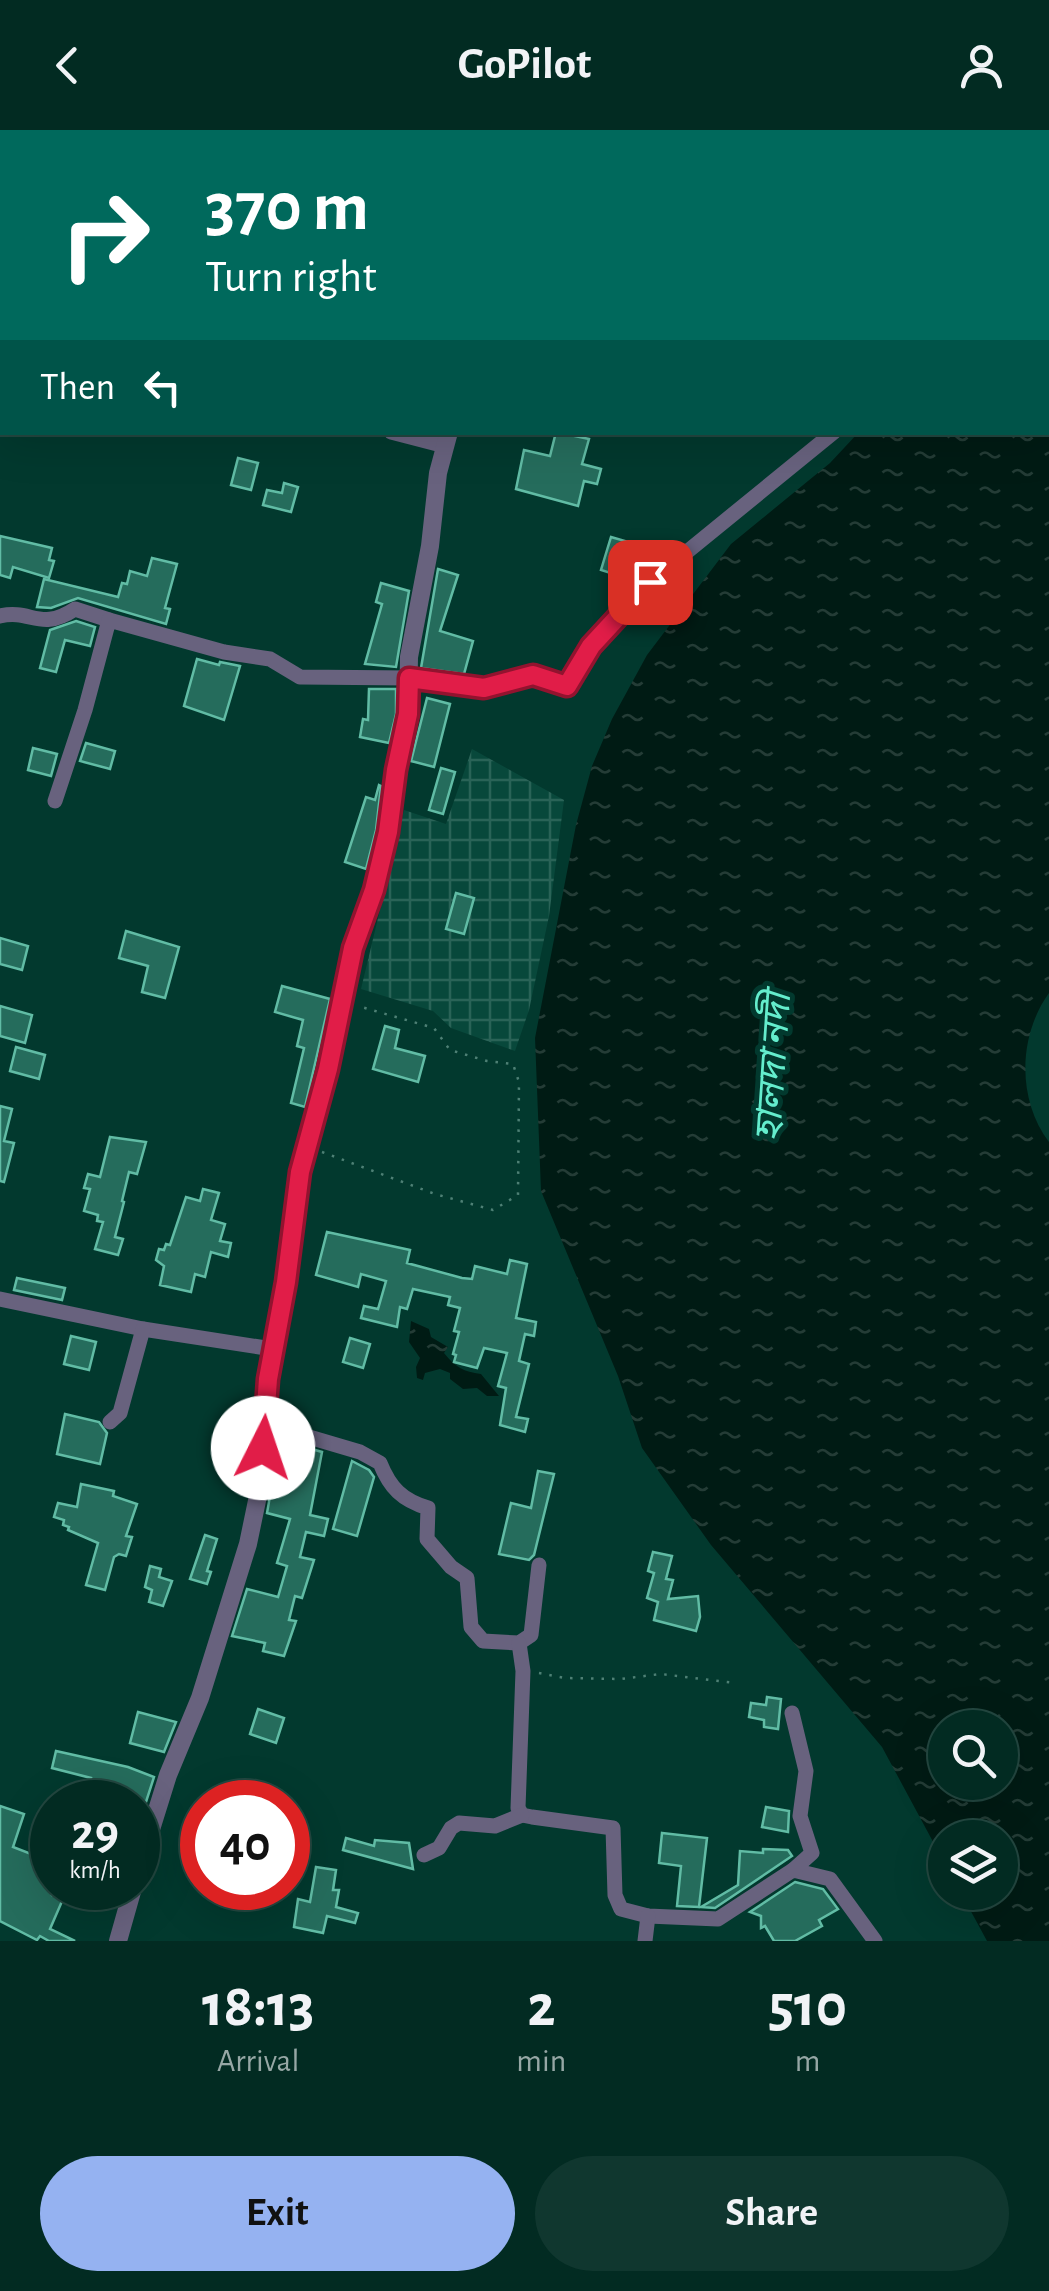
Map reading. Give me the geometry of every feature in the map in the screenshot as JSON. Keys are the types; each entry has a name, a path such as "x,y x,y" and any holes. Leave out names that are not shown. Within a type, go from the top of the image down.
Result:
{"street":[{"path":"160,1801 200,1698 248,1544 259,1490 272,1349 306,1151 353,948 374,890 388,832 408,714 410,656 430,546 438,472 447,439 415,435"},
{"path":"0,616 58,620 75,609 224,652 270,658 300,676 409,678 484,688 533,675 567,686 591,646 650,582 830,435"},
{"path":"55,801 109,620"},
{"path":"0,1299 272,1349"},
{"path":"110,1422 120,1413 143,1328"},
{"path":"265,1424 360,1452 380,1463 389,1485 408,1502 428,1508 427,1538 451,1567 467,1578 471,1627 482,1641 520,1644 532,1634 538,1566"},
{"path":"520,1644 523,1671 518,1808 522,1815"},
{"path":"424,1855 439,1848 451,1828 459,1823 496,1826 522,1815 613,1828 615,1895 621,1908 648,1916 718,1919 812,1853 800,1816 806,1771 792,1713"},
{"path":"792,1870 830,1879 875,1941"},
{"path":"118,1941 127,1910"},
{"path":"645,1941 648,1916"}],"path":[{"path":"306,1151 322,1152 435,1194 493,1210 518,1195 519,1082 514,1064 450,1050 434,1028 342,1002"},
{"path":"523,1671 565,1678 661,1674 736,1683"}],"shaded area":[{"path":"472,749 564,800 549,916 529,1010 515,1051 451,1028 433,1011 361,989 404,810 446,824"}],"water":[{"name":"হালদা নদী","path":"856,435 1049,435 1049,993 1031,1029 1025,1068 1031,1107 1049,1142 1049,1941 987,1941 970,1910 1018,1910 1018,1820 928,1820 928,1832 882,1747 711,1545 642,1448 618,1376 541,1191 535,1038 576,825 592,766 647,655 731,544 830,463"},
{"path":"411,1321 429,1329 431,1337 448,1347 444,1353 452,1362 481,1374 499,1396 487,1396 477,1388 463,1389 450,1379 450,1373 440,1369 425,1373 423,1380 417,1378 420,1358 409,1342"}],"building":[{"path":"555,435 589,439 582,464 601,469 597,484 584,481 578,506 516,489 524,450 550,456"},
{"path":"238,458 258,463 251,490 231,485"},
{"path":"284,483 298,487 291,512 263,505 267,490 282,493"},
{"path":"0,536 52,548 49,560 54,561 49,578 13,567 10,578 0,575"},
{"path":"611,537 632,543 626,578 601,570"},
{"path":"152,558 177,564 165,608 170,609 166,624 78,598 51,608 37,607 44,579 118,597 130,571 147,576"},
{"path":"438,569 458,575 440,631 473,641 464,674 421,668"},
{"path":"381,583 409,591 396,667 365,664 382,604 376,602"},
{"path":"76,621 95,627 90,646 65,640 56,672 40,668 50,630"},
{"path":"197,659 240,666 224,720 184,706"},
{"path":"369,689 396,689 396,714 389,743 360,737 363,719 368,720"},
{"path":"427,698 450,704 434,767 411,761"},
{"path":"86,743 115,751 110,769 80,761"},
{"path":"33,748 57,754 51,776 28,770"},
{"path":"441,768 455,772 443,814 429,810"},
{"path":"379,785 376,830 366,869 345,862 366,797 375,800"},
{"path":"456,893 474,898 464,934 446,929"},
{"path":"126,931 179,947 165,998 142,992 148,966 119,958"},
{"path":"0,938 28,946 22,970 0,964"},
{"path":"282,986 330,999 305,1107 291,1103 304,1048 297,1046 303,1020 275,1012"},
{"path":"0,1006 32,1015 25,1043 0,1036"},
{"path":"385,1026 399,1030 395,1048 425,1056 418,1082 373,1069"},
{"path":"16,1047 45,1055 39,1079 10,1071"},
{"path":"0,1106 12,1109 4,1141 14,1143 4,1182 0,1181"},
{"path":"110,1137 146,1142 137,1174 129,1172 115,1237 123,1239 118,1255 95,1249 103,1222 97,1221 98,1215 84,1211 90,1189 84,1188 88,1174 100,1177"},
{"path":"203,1189 219,1193 211,1220 225,1224 220,1241 231,1243 228,1257 211,1252 205,1277 195,1274 191,1292 160,1285 164,1266 156,1260 159,1249 170,1245 186,1197 200,1201"},
{"path":"327,1232 410,1250 407,1263 462,1278 472,1279 475,1266 507,1274 510,1260 527,1264 516,1318 536,1322 534,1336 525,1334 519,1361 529,1364 516,1417 528,1419 525,1432 500,1425 506,1388 498,1386 507,1353 484,1348 477,1368 454,1362 459,1332 454,1331 460,1308 448,1305 450,1297 413,1289 407,1309 400,1307 397,1327 361,1318 364,1306 378,1309 386,1281 361,1274 358,1287 316,1275"},
{"path":"17,1278 65,1288 62,1300 14,1290"},
{"path":"71,1336 96,1342 89,1370 64,1364"},
{"path":"350,1338 370,1344 363,1368 343,1362"},
{"path":"65,1414 99,1422 107,1433 100,1464 57,1454"},
{"path":"280,1440 322,1452 310,1515 328,1519 324,1536 306,1532 300,1557 314,1560 302,1598 295,1596 289,1620 296,1621 284,1656 263,1651 265,1643 232,1636 247,1589 278,1597 287,1566 277,1563 290,1519 267,1513"},
{"path":"352,1461 374,1477 357,1536 333,1529"},
{"path":"538,1471 554,1474 534,1555 529,1560 499,1554 511,1503 531,1508"},
{"path":"81,1484 114,1491 113,1496 137,1504 126,1536 132,1537 126,1556 114,1557 105,1590 86,1585 98,1543 68,1530 64,1520 54,1517 58,1503 77,1507"},
{"path":"205,1535 217,1539 207,1584 190,1579"},
{"path":"653,1552 672,1556 666,1579 673,1580 668,1599 698,1596 700,1617 696,1631 654,1620 658,1602 647,1598 654,1573 648,1571"},
{"path":"150,1566 161,1569 159,1577 172,1581 163,1606 149,1602 152,1590 145,1587"},
{"path":"767,1697 781,1699 778,1729 764,1727 764,1720 749,1717 751,1703 766,1705"},
{"path":"258,1709 284,1718 276,1743 250,1734"},
{"path":"138,1712 176,1722 164,1752 130,1743"},
{"path":"56,1751 154,1777 90,1780 52,1768"},
{"path":"0,1806 24,1814 13,1847 30,1854 30,1910 58,1910 50,1929 75,1941 49,1941 40,1936 37,1940 0,1921"},
{"path":"766,1807 789,1811 788,1832 762,1827"},
{"path":"662,1833 707,1838 699,1907 677,1906 681,1866 659,1863"},
{"path":"346,1838 374,1846 375,1840 409,1843 413,1869 343,1850"},
{"path":"763,1849 788,1850 792,1856 715,1908 701,1907 738,1885 740,1851 763,1853"},
{"path":"316,1867 336,1870 336,1907 358,1913 355,1923 327,1916 323,1933 294,1927 296,1910 310,1910"},
{"path":"795,1882 823,1889 838,1909 819,1920 822,1926 795,1941 774,1941 765,1926 761,1928 761,1916 750,1912"}],"route":[{"path":"263,1448 272,1349 286,1282 300,1172 328,1069 353,948 374,890 388,832 408,714 409,678 484,688 533,675 567,686 591,646 650,582"}]}
